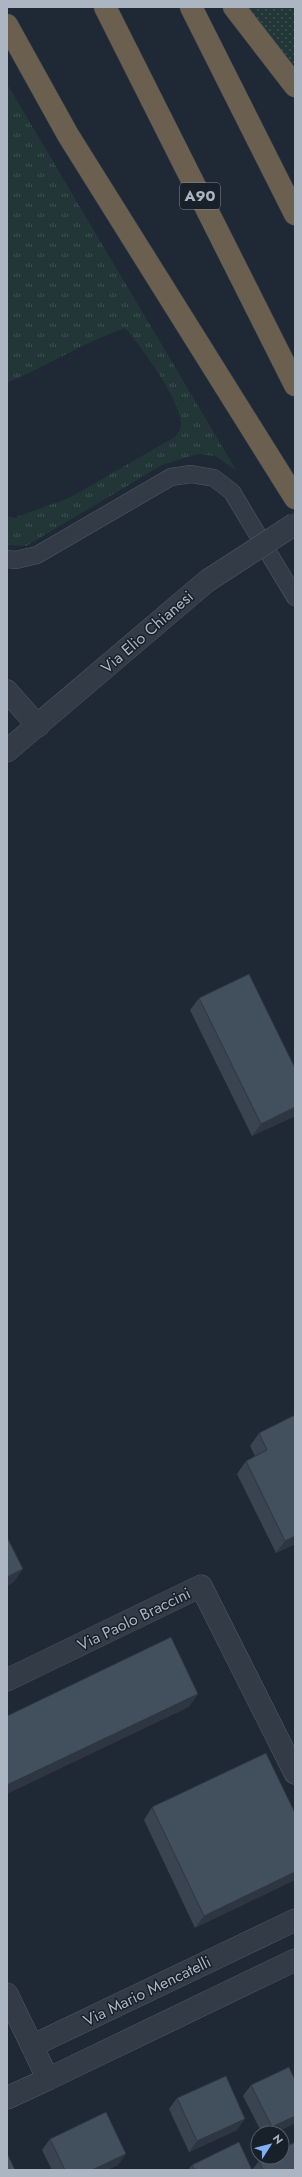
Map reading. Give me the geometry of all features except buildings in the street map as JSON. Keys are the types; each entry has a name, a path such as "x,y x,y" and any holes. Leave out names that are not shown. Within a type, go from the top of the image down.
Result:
{"highway":[{"name":"A90","path":"105,7 295,385"},
{"path":"191,7 295,214"},
{"path":"234,7 295,86"},
{"path":"7,25 76,149 295,498"}],"street":[{"name":"Via Elio Chianesi","path":"7,751 207,581 295,524"},
{"path":"7,691 38,726"},
{"name":"Via Paolo Braccini","path":"7,1680 201,1586 295,1774"},
{"name":"Via Mario Mencatelli","path":"32,2046 295,1920"},
{"path":"7,2098 295,1960"},
{"path":"7,1994 48,2078"}],"lane":[{"path":"7,559 16,560 37,555 171,476 191,474 214,478 232,492 295,597"}],"green space":[{"path":"245,7 295,7 295,66"},
{"path":"7,84 236,470 215,456 198,454 162,465 26,546 7,545 7,516 14,518 69,498 175,437 181,426 180,416 176,404 169,390 160,375 125,328 95,340 7,383"}]}
